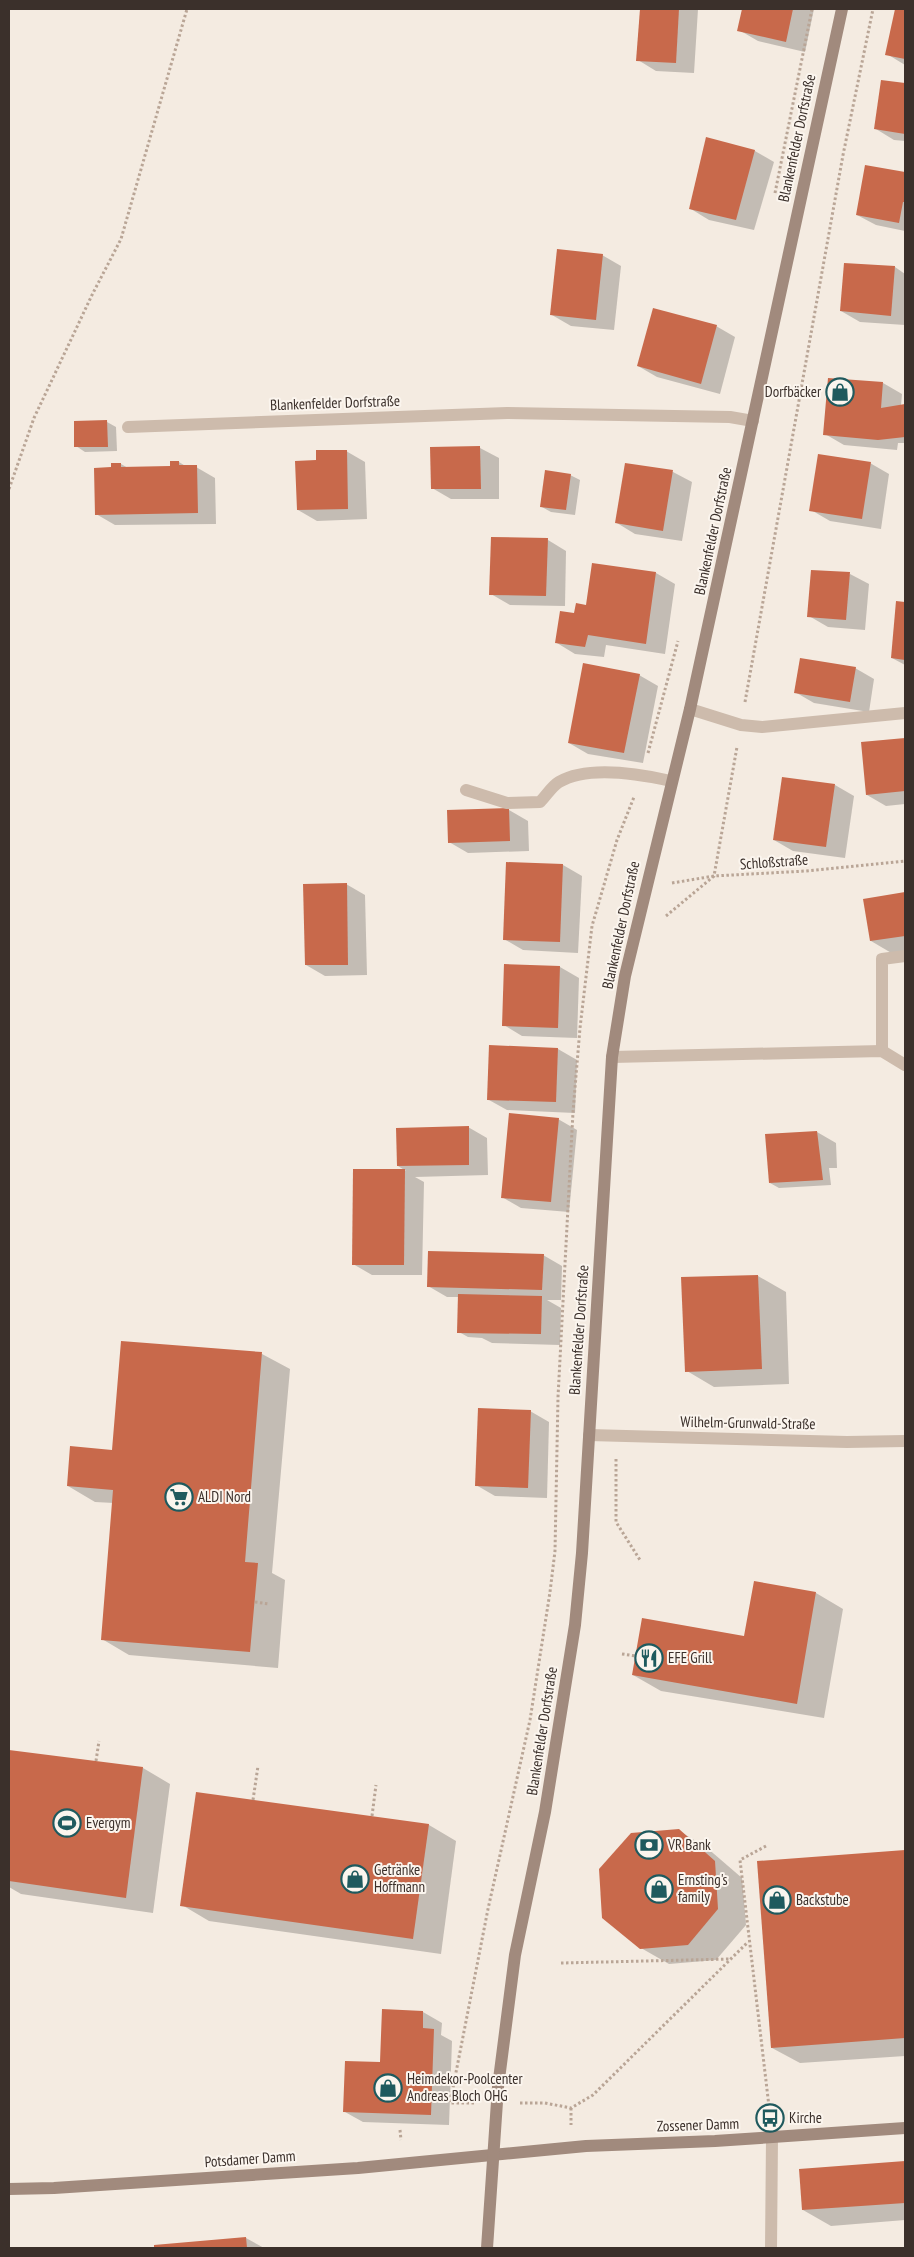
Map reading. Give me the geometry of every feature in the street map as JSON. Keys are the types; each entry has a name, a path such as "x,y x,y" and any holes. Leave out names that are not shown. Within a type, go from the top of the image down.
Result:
{"main road":[{"name":"Blankenfelder Dorfstraße","path":"487,2248 497,2103 515,1955 546,1812 574,1625 582,1553 612,1057 624,976 690,710 842,9"},
{"name":"Zossener Damm","path":"493,2155 586,2146 772,2138 905,2128"},
{"name":"Potsdamer Damm","path":"9,2189 54,2188 358,2168 493,2155"}],"street":[{"name":"Blankenfelder Dorfstraße","path":"128,428 507,413 730,417 753,421"},
{"path":"690,710 741,725 762,727 905,713"},
{"path":"466,790 507,803 540,802 559,782 588,773 634,773 671,781"},
{"path":"882,1051 882,959 905,956"},
{"path":"612,1057 882,1051 905,1065"},
{"name":"Wilhelm-Grunwald-Straße","path":"589,1435 905,1441"},
{"path":"771,2248 772,2138"}],"path":[{"path":"9,489 34,418 92,295 122,239 187,9"},
{"path":"664,923 666,913 714,876 842,154 873,9"},
{"name":"Schloßstraße","path":"645,888 714,876 806,871 905,860"},
{"path":"616,1436 616,1522 640,1560"},
{"path":"255,1602 269,1604"},
{"path":"622,1654 636,1656"},
{"path":"96,1761 99,1741"},
{"path":"253,1800 258,1766"},
{"path":"372,1816 376,1785"},
{"path":"766,1846 740,1860 772,2138"},
{"path":"497,2103 545,2103 571,2108 593,2095 748,1942"},
{"path":"562,1962 730,1959"}],"building":[{"path":"640,9 679,9 676,63 636,61"},
{"path":"742,9 793,9 786,42 737,31"},
{"path":"895,9 905,9 905,59 885,55"},
{"path":"881,80 905,83 905,134 874,129"},
{"path":"706,137 755,150 736,220 689,209"},
{"path":"865,165 905,172 905,202 903,202 899,223 856,215"},
{"path":"557,249 603,254 596,320 550,315"},
{"path":"844,263 895,266 891,316 840,311"},
{"path":"653,308 717,325 701,384 637,366"},
{"path":"828,378 883,382 881,408 905,404 905,437 878,440 823,435"},
{"path":"107,420 108,447 74,447 74,421"},
{"path":"480,446 481,489 431,489 430,447"},
{"path":"316,450 347,450 348,509 297,510 295,461 316,460"},
{"path":"818,454 871,462 862,519 809,511"},
{"path":"170,461 179,461 179,465 197,465 198,513 95,515 94,468 111,467 111,463 121,463 121,467 170,466"},
{"path":"625,463 673,470 663,531 615,523"},
{"path":"545,470 571,474 566,510 540,507"},
{"path":"491,537 548,538 546,596 489,595"},
{"path":"592,563 656,572 646,644 588,635 585,647 555,643 560,611 574,613 576,603 586,605"},
{"path":"811,570 850,572 846,620 807,617"},
{"path":"896,601 905,602 905,660 891,658"},
{"path":"800,658 856,667 850,702 794,693"},
{"path":"583,663 640,674 624,753 568,743"},
{"path":"905,738 905,791 866,795 861,742"},
{"path":"782,777 835,784 826,847 773,840"},
{"path":"509,808 510,841 448,843 447,810"},
{"path":"506,862 563,864 560,942 503,940"},
{"path":"347,883 348,965 305,965 303,884"},
{"path":"905,892 905,936 870,941 863,899"},
{"path":"504,964 560,966 558,1028 502,1026"},
{"path":"489,1045 558,1048 556,1102 487,1100"},
{"path":"509,1113 559,1118 551,1202 501,1198"},
{"path":"469,1126 469,1165 397,1166 396,1128"},
{"path":"817,1131 823,1180 769,1183 765,1134"},
{"path":"353,1169 405,1169 404,1265 352,1265"},
{"path":"428,1251 544,1254 542,1290 427,1287"},
{"path":"758,1275 762,1369 685,1372 681,1277"},
{"path":"458,1294 542,1296 541,1334 457,1333"},
{"path":"121,1341 262,1352 245,1562 258,1563 250,1652 101,1640 113,1490 67,1486 70,1446 112,1450"},
{"path":"478,1408 531,1410 528,1488 475,1486"},
{"path":"754,1581 816,1592 797,1704 632,1675 642,1618 744,1636"},
{"path":"9,1750 143,1767 126,1898 9,1881"},
{"path":"196,1792 429,1824 413,1939 180,1906"},
{"name":"Ernsting's family","path":"679,1829 715,1861 718,1909 688,1945 640,1949 602,1918 599,1869 631,1833"},
{"path":"905,1850 905,2038 771,2048 757,1861"},
{"name":"Heimdekor-Poolcenter Andreas Bloch OHG","path":"382,2009 423,2011 423,2028 434,2029 431,2115 343,2112 345,2061 380,2062"},
{"path":"905,2161 905,2203 802,2210 799,2169"},
{"path":"246,2237 247,2248 154,2248 154,2245"}],"place":[{"name":"Dorfbäcker","path":"840,392"},
{"name":"ALDI Nord","path":"179,1497"},
{"name":"EFE Grill","path":"649,1658"},
{"name":"Evergym","path":"67,1823"},
{"name":"VR Bank","path":"649,1845"},
{"name":"Getränke Hoffmann","path":"355,1879"},
{"name":"Ernsting's family","path":"659,1889"},
{"name":"Backstube","path":"777,1900"},
{"name":"Heimdekor-Poolcenter Andreas Bloch OHG","path":"388,2088"},
{"name":"Kirche","path":"770,2118"}]}
